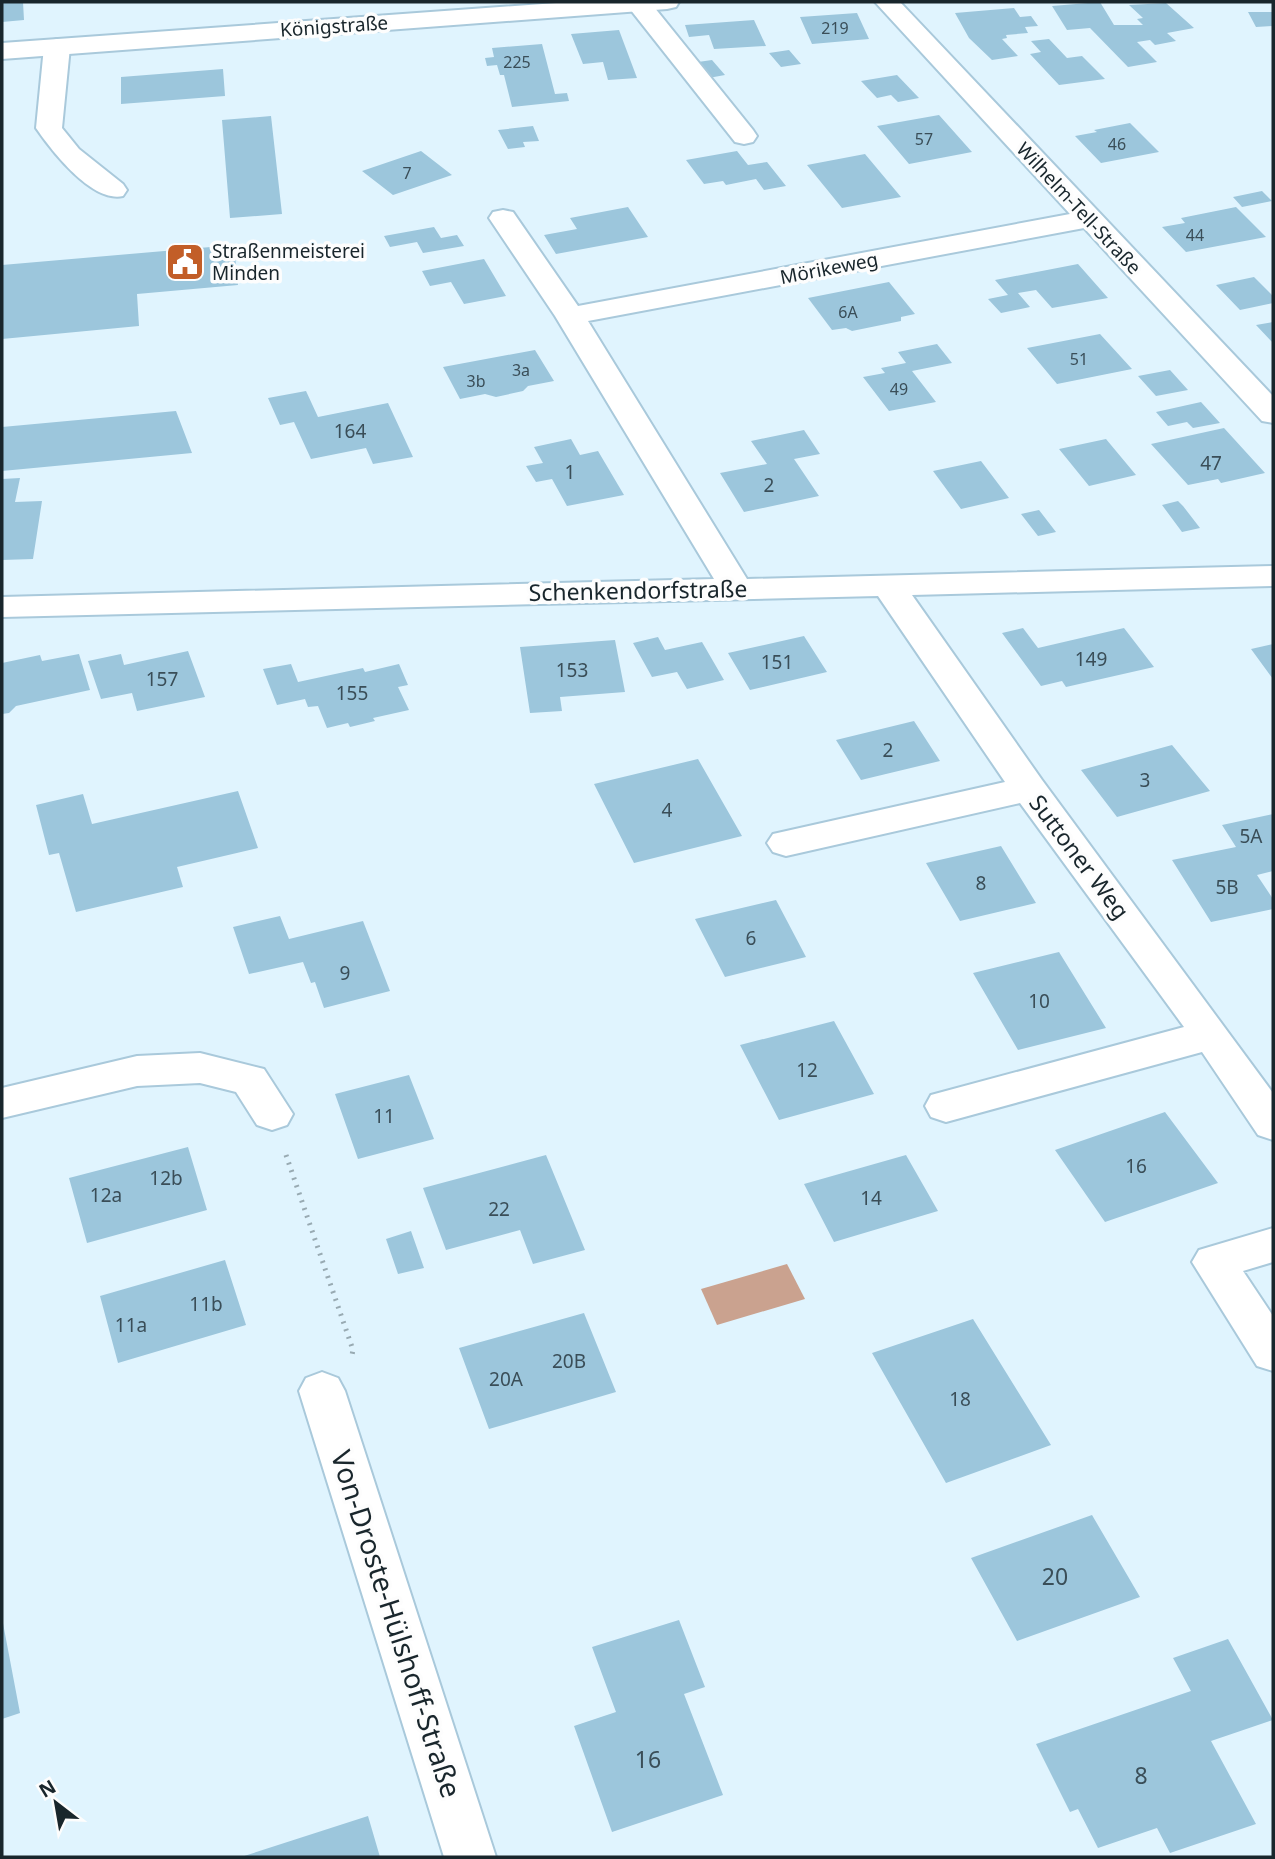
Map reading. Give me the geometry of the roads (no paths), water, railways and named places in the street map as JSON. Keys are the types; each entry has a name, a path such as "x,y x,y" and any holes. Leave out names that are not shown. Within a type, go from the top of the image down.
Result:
{"street":[{"name":"Königstraße","path":"2,51 667,2"},
{"name":"Wilhelm-Tell-Straße","path":"887,2 1273,414"},
{"path":"639,4 744,136"},
{"path":"57,47 49,128 69,155 113,190"},
{"path":"503,218 570,317 737,589"},
{"name":"Mörikeweg","path":"570,317 1089,219"},
{"name":"Schenkendorfstraße","path":"2,607 1273,576"},
{"name":"Suttoner Weg","path":"888,587 1029,789 1212,1035 1273,1124"},
{"path":"786,843 1029,789"},
{"path":"946,1106 1212,1035"},
{"path":"2,1103 137,1071 200,1068 250,1080 272,1114"},
{"path":"1273,1245 1214,1262 1273,1353"},
{"name":"Von-Droste-Hülshoff-Straße","path":"322,1391 470,1857"}],"place":[{"name":"Straßenmeisterei Minden","path":"185,262"}]}
